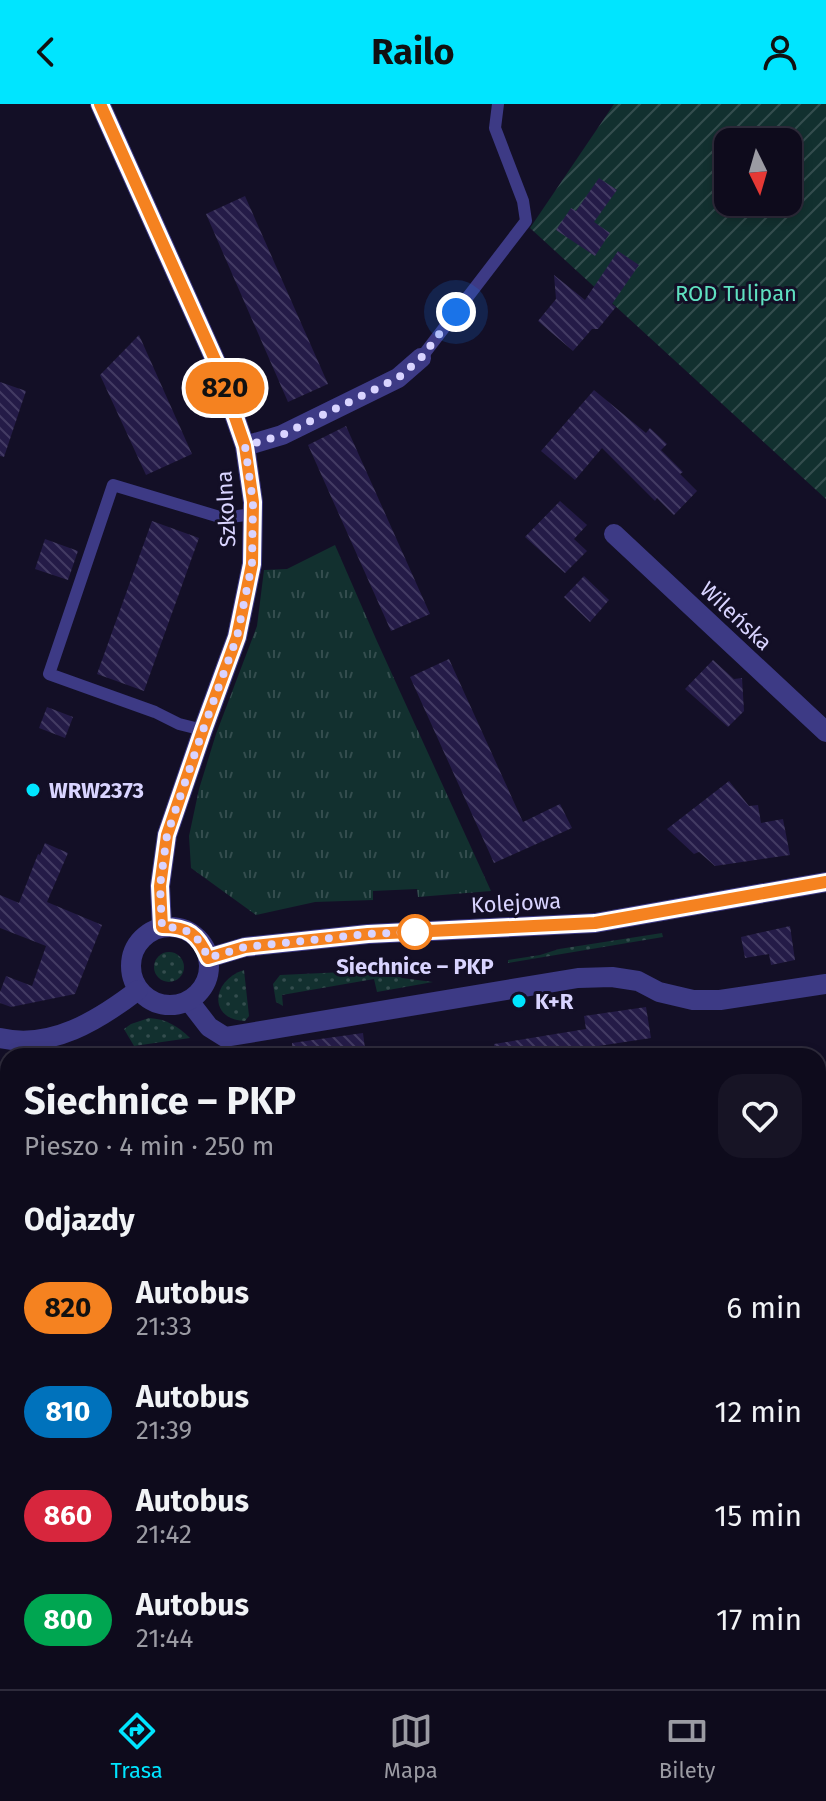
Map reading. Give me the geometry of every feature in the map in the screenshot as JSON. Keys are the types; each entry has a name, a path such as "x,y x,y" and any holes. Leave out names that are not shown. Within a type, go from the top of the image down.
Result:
{"street":[{"name":"Szkolna","path":"100,104 216,362 245,446 253,502 252,564 237,637 167,835 160,886 162,927"},
{"path":"245,446 282,435 398,378 421,358"},
{"name":"Wileńska","path":"614,534 826,732"},
{"name":"Kolejowa","path":"208,958 245,947 368,934 595,923 826,882"},
{"path":"162,927 178,927 192,933 202,944 208,958 206,983 189,1001 175,1005 161,1005 148,999 138,990 130,971 133,951 144,935 162,927"},
{"path":"189,1001 209,1027 225,1037 578,978 612,977 638,981 659,992 693,1000 720,1000 826,984"},
{"path":"0,1038 38,1040 79,1028 104,1015 138,990"}],"lane":[{"path":"421,358 526,221 523,201 495,128 498,104"},
{"path":"203,730 179,724 155,712 49,674 113,485 223,518 253,514"}],"green space":[{"name":"ROD Tulipan","path":"614,104 826,104 826,499 530,228"},
{"path":"335,545 491,891 418,897 417,889 373,891 373,900 315,902 256,915 191,868 189,836 199,789 216,734 257,626 264,570 287,569"},
{"path":"662,933 663,937 508,963 508,960 559,949"},
{"path":"169,952 180,956 184,967 180,978 169,982 158,978 154,967 158,956"},
{"path":"244,970 249,1016 245,1021 225,1014 218,999 225,982"},
{"path":"387,970 402,978 433,982 377,992 374,979 282,995 283,1006 276,1002 273,984 280,975"},
{"path":"149,1018 171,1024 190,1038 134,1046 124,1029"}],"building":[{"path":"599,178 617,190 594,222 610,233 595,256 556,230 571,208 576,211"},
{"path":"245,196 328,384 288,402 206,214"},
{"path":"618,251 639,265 612,304 616,307 598,329 592,329 573,351 538,321 556,299 554,275 585,300"},
{"path":"139,335 192,454 146,475 100,375"},
{"path":"0,382 26,391 4,457 0,456"},
{"path":"594,390 646,433 650,428 667,444 661,450 697,491 674,515 657,498 655,501 602,448 575,480 541,451"},
{"path":"346,426 430,614 391,631 308,445"},
{"path":"560,501 587,525 574,539 587,551 565,573 525,537"},
{"path":"152,521 199,538 144,691 97,674"},
{"path":"45,539 78,551 68,580 35,569"},
{"path":"584,576 609,600 590,622 564,597"},
{"path":"449,659 523,822 560,804 572,828 494,863 410,677"},
{"path":"713,660 734,679 742,678 744,711 728,727 685,689"},
{"path":"47,707 73,717 65,738 39,728"},
{"path":"729,781 749,806 758,805 761,823 783,819 790,855 715,866 699,852 694,854 667,829"},
{"path":"45,843 68,853 47,902 102,925 75,994 11,1007 0,1003 6,976 32,986 46,946 0,928 0,895 19,903"},
{"path":"790,926 795,960 771,965 769,954 745,958 741,937"},
{"path":"646,1007 651,1038 592,1048 494,1048 494,1044 586,1029 584,1016"},
{"path":"363,1033 365,1048 292,1048 292,1043"}],"bus line":[{"name":"820","path":"100,104 216,362 245,446 253,502 252,564 237,637 167,835 160,886 162,927 178,927 192,933 202,944 208,958 245,947 368,934 595,923 826,882"}],"place":[{"name":"WRW2373","path":"33,790"},
{"name":"Siechnice – PKP","path":"415,932"},
{"name":"K+R","path":"519,1001"}],"route":[{"path":"415,932 245,947 208,958 202,944 192,933 178,927 162,927 160,886 167,835 237,637 252,564 253,502 245,446 282,435 398,378 421,358 456,312"}]}
